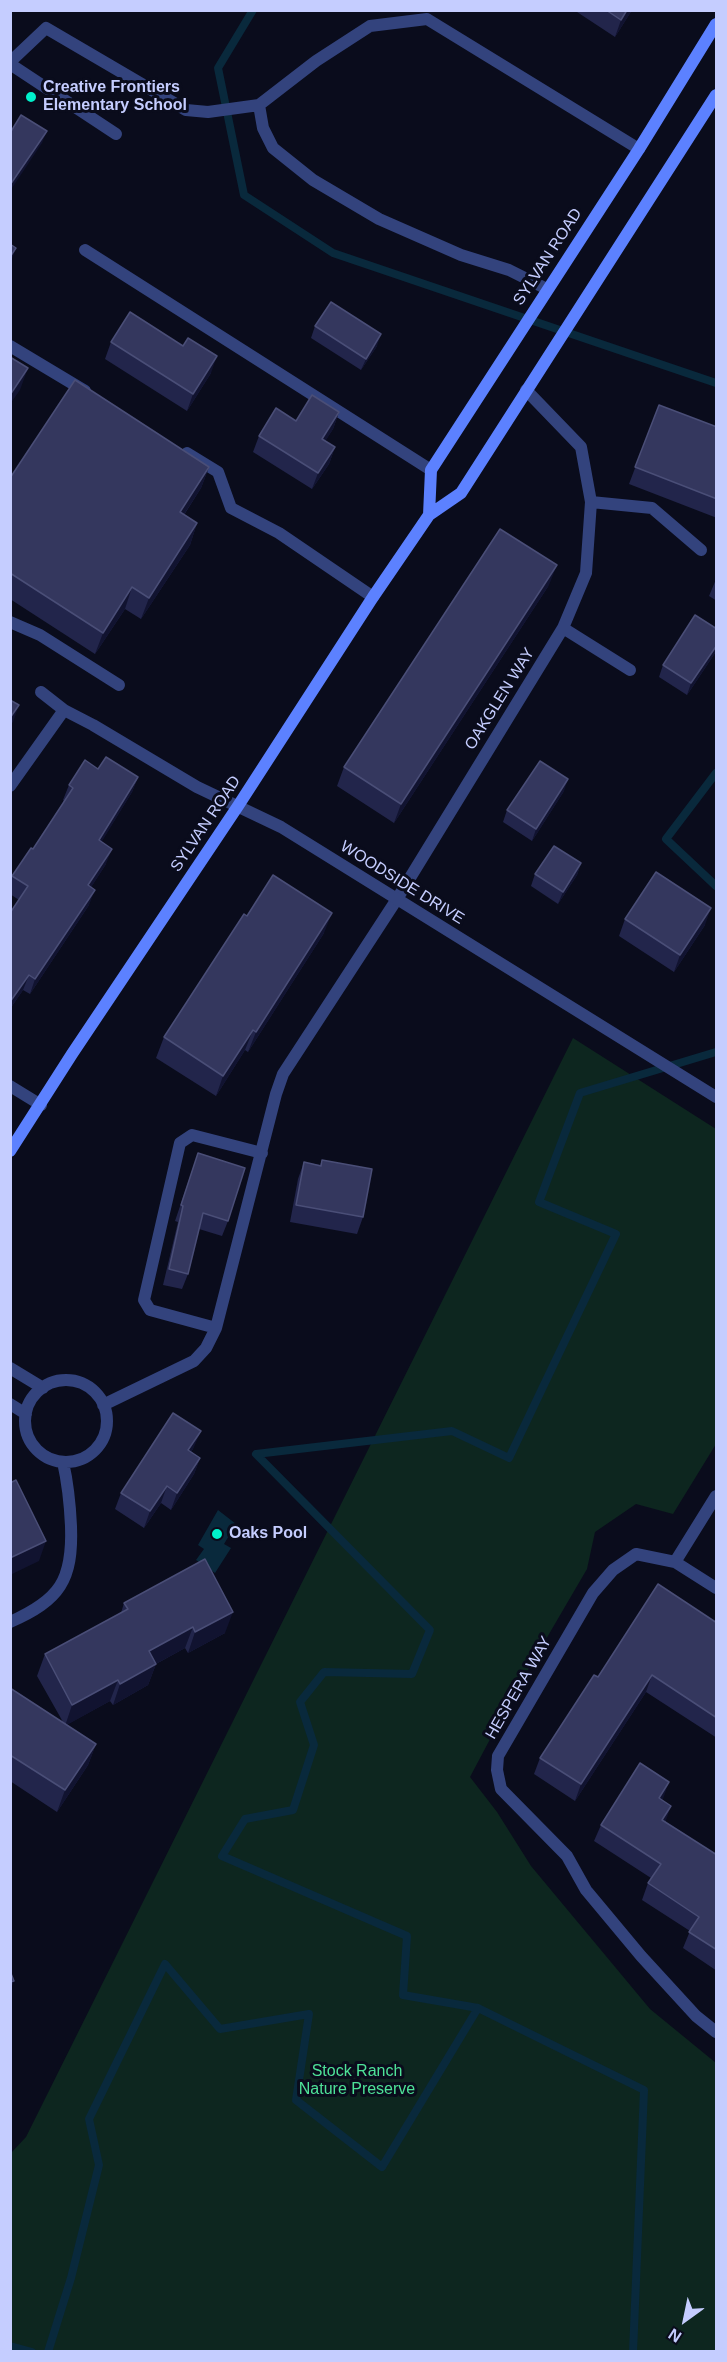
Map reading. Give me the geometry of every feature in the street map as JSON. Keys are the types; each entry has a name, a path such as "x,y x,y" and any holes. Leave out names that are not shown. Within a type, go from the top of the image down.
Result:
{"main road":[{"name":"SYLVAN ROAD","path":"429,515 431,470 639,149 717,24"},
{"name":"SYLVAN ROAD","path":"10,1151 429,515 461,493 717,94"}],"street":[{"path":"116,134 10,63 46,28 186,110 211,112 259,105 316,61 370,26 427,19 639,149"},
{"path":"259,105 263,128 273,148 313,180 379,219 461,255 509,270 547,289"},
{"path":"85,250 431,470"},
{"path":"10,346 99,400"},
{"name":"OAKGLEN WAY","path":"103,1405 194,1361 206,1348 216,1328 283,1074 397,899 563,628 586,573 591,502 581,447 526,390"},
{"path":"178,448 218,472 231,508 279,533 373,597"},
{"path":"591,502 652,508 701,550"},
{"path":"10,622 40,635 119,685"},
{"path":"563,628 630,670"},
{"name":"WOODSIDE DRIVE","path":"41,692 64,710 196,787 281,827 717,1097"},
{"path":"10,786 64,710"},
{"path":"10,1086 41,1105"},
{"path":"216,1328 150,1310 144,1300 180,1143 192,1135 262,1153"},
{"path":"10,1368 43,1388"},
{"path":"77,1382 89,1388 103,1405 107,1422 105,1435 99,1447 88,1456 76,1461 63,1462 50,1459 38,1452 30,1441 26,1428 26,1414 30,1401 51,1383 77,1382"},
{"path":"10,1404 26,1414"},
{"path":"10,1622 35,1611 51,1597 65,1579 72,1556 70,1489 63,1462"},
{"path":"717,1496 675,1563 717,1588"},
{"name":"HESPERA WAY","path":"675,1563 636,1554 613,1570 593,1593 498,1756 497,1770 501,1789 567,1856 586,1890 641,1956 696,2016 717,2032"}],"green space":[{"name":"Stock Ranch Nature Preserve","path":"573,1038 716,1129 716,1444 673,1514 636,1504 595,1532 587,1569 514,1694 470,1777 497,1812 531,1866 650,2009 716,2063 716,2351 11,2351 11,2153 26,2137"}],"water":[{"name":"Oaks Pool","path":"218,1510 236,1524 224,1544 231,1548 215,1573 196,1560 204,1549 198,1545"}],"building":[{"path":"606,10 627,10 621,20"},
{"path":"21,115 47,131 10,185 10,133"},
{"path":"10,244 16,248 10,257"},
{"path":"331,302 381,334 366,359 315,326"},
{"path":"130,312 183,346 188,338 217,356 193,394 111,342"},
{"path":"10,357 28,368 10,395"},
{"path":"75,380 209,467 180,512 197,523 149,598 132,587 103,633 10,573 10,478"},
{"path":"312,395 339,412 322,439 335,447 318,473 259,436 276,408 296,421"},
{"path":"659,405 717,427 717,499 635,467"},
{"path":"500,529 557,565 401,804 344,767"},
{"path":"695,615 717,629 717,645 691,683 663,665"},
{"path":"10,700 19,705 10,718"},
{"path":"106,757 138,777 99,840 112,849 88,885 95,890 35,979 29,975 10,1002 10,913 28,886 12,876 31,848 33,849 73,788 69,785 85,760 98,769"},
{"path":"540,761 568,779 536,829 507,810"},
{"path":"554,846 581,863 563,892 535,874"},
{"path":"656,872 711,908 680,955 625,919"},
{"path":"273,875 332,913 256,1032 253,1030 223,1076 164,1037 244,914 247,916"},
{"path":"198,1153 245,1168 228,1221 203,1213 188,1274 169,1269 183,1206 181,1205"},
{"path":"322,1160 372,1169 363,1217 296,1205 304,1162 321,1166"},
{"path":"173,1413 201,1431 188,1450 200,1458 177,1493 167,1486 150,1511 121,1493"},
{"path":"16,1480 46,1541 10,1558 10,1483"},
{"path":"205,1559 233,1612 195,1632 193,1627 149,1651 156,1664 120,1684 118,1680 72,1705 45,1654 128,1609 124,1603"},
{"path":"658,1584 717,1623 717,1718 652,1675 581,1784 540,1758 594,1675 598,1677"},
{"path":"10,1688 96,1744 65,1790 10,1755"},
{"path":"640,1763 669,1782 659,1798 671,1806 662,1820 717,1855 717,1950 689,1932 699,1917 648,1883 661,1864 601,1825"}],"waterway":[{"path":"253,10 218,68 244,195 333,253 716,383"},
{"path":"716,773 666,839 716,886"},
{"path":"633,2352 644,2090 478,2008 403,1995 407,1936 222,1856 245,1819 293,1810 314,1745 300,1702 324,1672 412,1674 430,1630 256,1454 452,1431 509,1458 616,1234 539,1202 580,1093 716,1052"},
{"path":"48,2352 71,2278 99,2165 89,2119 165,1964 220,2029 309,2014 296,2100 382,2167 478,2008"},
{"path":"10,2346 32,2352"}],"place":[{"name":"Creative Frontiers Elementary School","path":"31,97"},
{"name":"Oaks Pool","path":"217,1534"}]}
